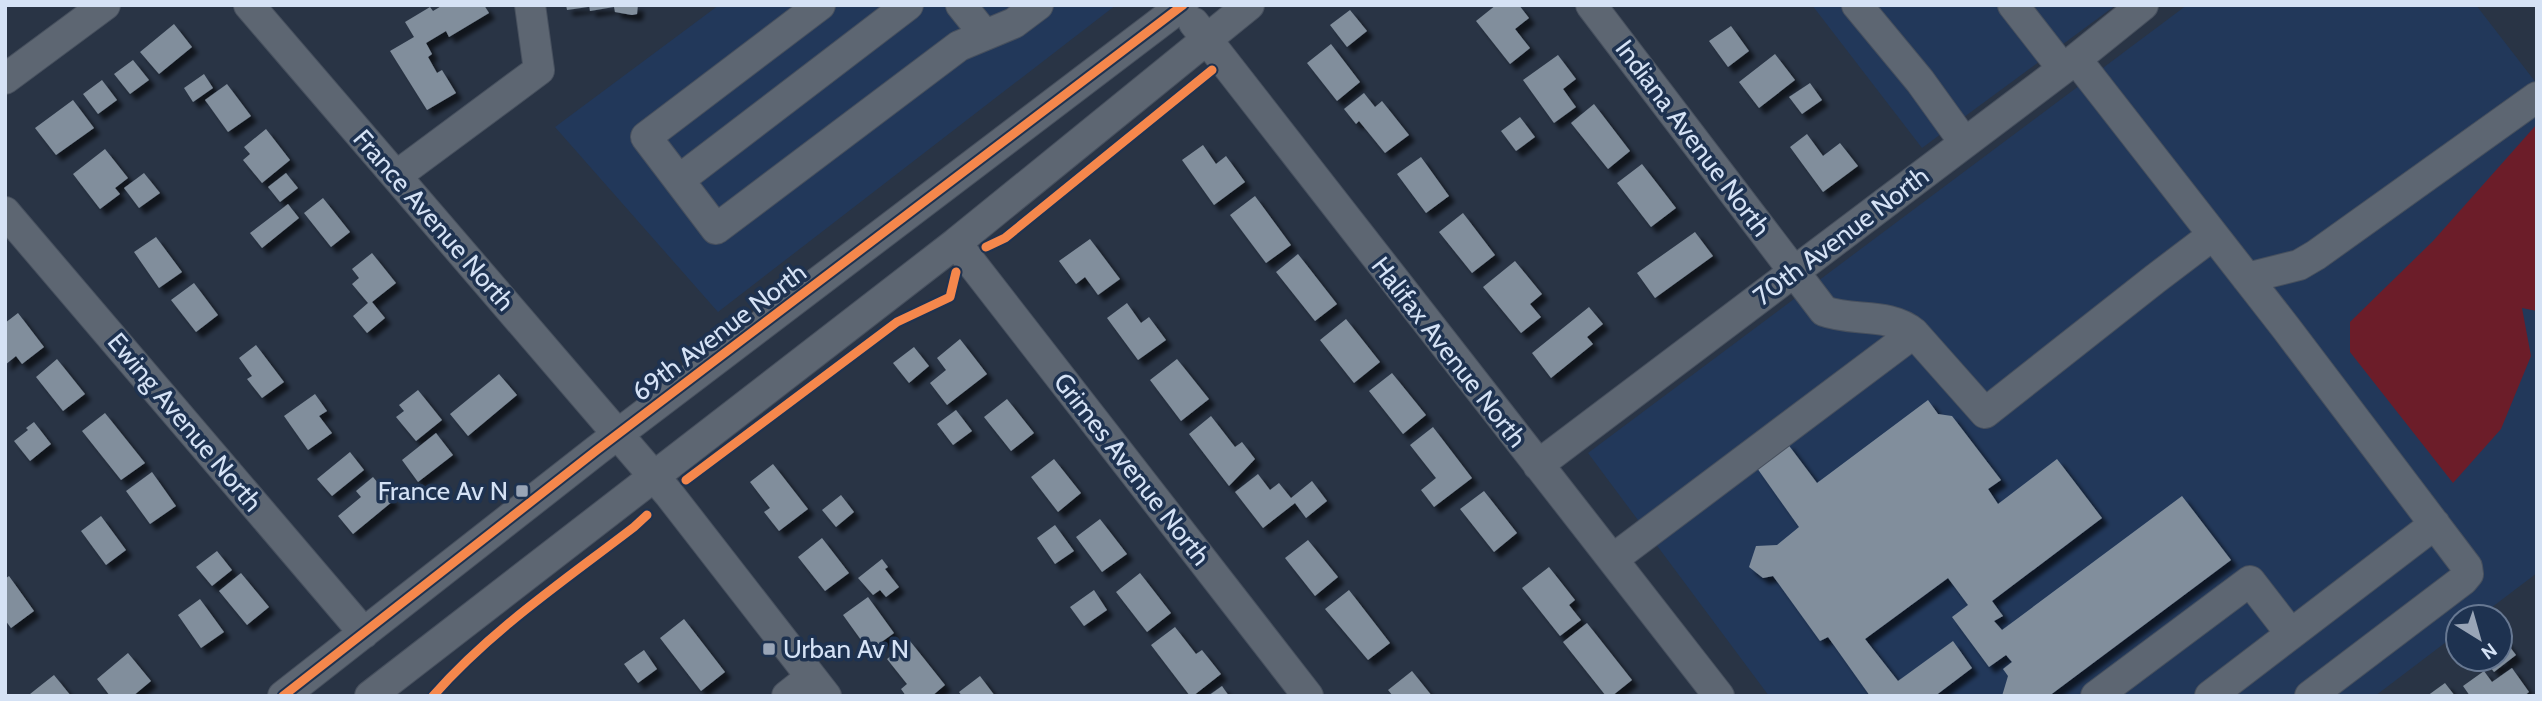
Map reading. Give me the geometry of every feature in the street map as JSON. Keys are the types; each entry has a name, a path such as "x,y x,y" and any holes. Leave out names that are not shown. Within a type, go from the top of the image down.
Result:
{"street":[{"path":"5,79 105,5"},
{"name":"France Avenue North","path":"249,5 654,477"},
{"path":"396,176 539,70 530,5"},
{"path":"820,5 646,137 716,229 959,46 1014,23 1038,5"},
{"path":"679,180 908,5"},
{"path":"961,5 985,35"},
{"path":"370,696 956,243 1249,5"},
{"name":"Indiana Avenue North","path":"1591,5 1824,311 1840,317 1888,320 1906,326 1914,333"},
{"path":"1857,5 1920,81 1964,142"},
{"path":"2013,5 2069,64 2213,235 2467,567 2468,574 2463,580 2310,696"},
{"name":"70th Avenue North","path":"1538,465 2069,64 2143,5"},
{"name":"Halifax Avenue North","path":"1181,6 1719,696"},
{"name":"69th Avenue North","path":"284,696 618,435 1181,6"},
{"path":"2247,278 2299,265 2316,256 2537,97"},
{"name":"Ewing Avenue North","path":"5,212 364,633"},
{"path":"1613,559 1914,333 1985,413 2213,235"},
{"name":"Grimes Avenue North","path":"956,243 1308,696"},
{"path":"654,477 819,687 787,696"},
{"path":"2210,696 2435,524"},
{"path":"2096,696 2250,581 2291,634"}],"shaded area":[{"path":"719,5 1116,5 718,312 555,127"},
{"path":"1812,5 2116,5 1922,148"},
{"path":"2187,5 2476,5 2537,84 2537,573 2497,603 2444,603 2444,644 2375,696 1769,696 1588,453"},
{"path":"2537,124 2537,311 2522,308 2531,356 2501,429 2453,483 2350,352 2350,322 2433,241"}],"building":[{"path":"443,5 484,5 489,13 449,37 446,31 426,43 432,54 428,57 437,73 442,70 456,93 427,110 390,51 414,37 405,22 430,7 433,11"},
{"path":"566,5 588,5 588,7 567,10"},
{"path":"589,5 638,5 637,14 632,15 615,12 614,7 590,11"},
{"path":"1496,5 1519,5 1529,18 1515,29 1530,48 1510,64 1476,21"},
{"path":"1350,10 1367,31 1347,47 1330,25"},
{"path":"174,24 192,47 159,74 140,52"},
{"path":"1731,26 1749,51 1728,67 1709,41"},
{"path":"1331,44 1360,82 1337,101 1307,63"},
{"path":"1775,54 1795,80 1759,108 1739,82"},
{"path":"1558,55 1576,79 1563,89 1576,107 1554,123 1523,80"},
{"path":"133,60 149,80 130,94 114,74"},
{"path":"204,74 213,88 193,102 184,88"},
{"path":"102,80 117,100 98,114 83,94"},
{"path":"1810,83 1822,100 1802,114 1789,97"},
{"path":"227,84 251,116 228,132 205,100"},
{"path":"1364,93 1375,107 1382,101 1409,135 1385,153 1359,121 1356,124 1344,109"},
{"path":"73,100 94,128 56,155 35,128"},
{"path":"1594,104 1630,151 1608,169 1571,123"},
{"path":"1520,117 1535,137 1516,151 1501,131"},
{"path":"266,129 290,160 262,183 243,160 250,154 244,147"},
{"path":"1807,134 1823,156 1840,143 1858,166 1823,192 1790,147"},
{"path":"1203,145 1216,164 1226,156 1245,182 1214,205 1182,160"},
{"path":"105,149 128,178 115,188 120,194 100,209 73,174"},
{"path":"1421,157 1449,196 1426,213 1397,174"},
{"path":"1642,164 1676,208 1651,227 1617,183"},
{"path":"144,173 160,193 139,208 124,188"},
{"path":"286,173 298,188 280,202 268,187"},
{"path":"1255,196 1291,245 1266,263 1230,215"},
{"path":"323,198 350,232 331,247 304,213"},
{"path":"288,204 299,218 262,248 250,233"},
{"path":"1463,213 1495,255 1472,273 1439,232"},
{"path":"1695,232 1713,256 1655,298 1637,273"},
{"path":"156,237 182,272 159,288 134,252"},
{"path":"1090,239 1120,279 1098,295 1085,277 1076,284 1059,261"},
{"path":"372,253 396,283 372,302 385,318 367,333 353,316 368,303 352,284 359,278 352,269"},
{"path":"1298,254 1337,304 1315,321 1276,272"},
{"path":"1515,261 1542,294 1530,304 1541,317 1521,333 1483,287"},
{"path":"194,283 218,315 196,332 171,300"},
{"path":"1127,303 1141,323 1149,317 1166,340 1138,360 1107,318"},
{"path":"1589,307 1603,324 1587,337 1593,344 1551,378 1532,353"},
{"path":"18,313 44,347 22,364 16,356 5,365 5,323"},
{"path":"1346,319 1380,362 1354,383 1320,340"},
{"path":"960,339 987,374 947,405 930,383 946,370 937,358"},
{"path":"256,345 284,382 262,398 247,379 252,376 239,358"},
{"path":"914,347 929,366 909,383 893,363"},
{"path":"57,359 85,394 63,411 36,377"},
{"path":"1177,359 1209,399 1181,421 1150,380"},
{"path":"1392,373 1426,415 1403,434 1369,391"},
{"path":"499,374 517,395 468,436 450,414"},
{"path":"418,390 442,420 416,441 396,417 404,411 399,405"},
{"path":"315,394 327,411 319,416 332,433 308,450 284,416"},
{"path":"1007,399 1034,433 1011,451 984,417"},
{"path":"1928,400 1938,414 1952,416 2001,480 1988,489 1998,504 2057,459 2102,518 1992,601 2003,616 1994,621 2002,630 2182,496 2231,560 2049,696 2002,696 2008,676 2003,669 2012,662 2006,655 1989,667 1952,617 1968,605 1948,578 1865,639 1898,681 1953,641 1972,668 1935,696 1870,696 1828,637 1820,641 1773,576 1763,578 1749,567 1756,546 1777,545 1799,527 1757,468 1787,443 1817,483"},
{"path":"956,410 972,431 953,445 937,424"},
{"path":"105,413 145,463 121,480 82,431"},
{"path":"1211,416 1235,447 1242,442 1255,459 1229,486 1189,434"},
{"path":"34,422 51,444 30,461 14,441"},
{"path":"1433,427 1472,478 1434,507 1421,490 1436,478 1410,445"},
{"path":"436,433 453,455 418,482 402,460"},
{"path":"350,452 364,470 332,496 317,479"},
{"path":"1054,459 1081,493 1058,512 1031,477"},
{"path":"773,464 808,509 779,531 764,512 770,508 750,482"},
{"path":"152,472 176,506 150,524 126,491"},
{"path":"1258,474 1270,490 1279,483 1291,498 1312,481 1327,501 1306,518 1295,503 1263,528 1235,492"},
{"path":"373,477 393,501 353,534 338,516 361,497 356,491"},
{"path":"1484,491 1517,533 1494,552 1460,509"},
{"path":"841,495 854,512 836,527 822,510"},
{"path":"101,516 126,550 106,565 81,531"},
{"path":"1100,519 1127,554 1102,572 1076,537"},
{"path":"1055,525 1074,551 1055,564 1037,538"},
{"path":"822,538 849,573 825,591 798,557"},
{"path":"1308,540 1338,577 1315,596 1285,558"},
{"path":"217,551 232,570 212,586 196,567"},
{"path":"882,559 888,567 885,569 899,587 886,597 880,590 873,595 858,578"},
{"path":"1549,567 1575,600 1569,605 1581,620 1560,636 1522,588"},
{"path":"241,573 269,607 247,625 219,591"},
{"path":"1140,573 1171,613 1147,632 1116,592"},
{"path":"9,576 34,611 11,628 5,620 5,579"},
{"path":"1094,590 1107,610 1084,626 1070,607"},
{"path":"1349,590 1390,643 1368,660 1325,609"},
{"path":"868,597 894,633 869,651 843,615"},
{"path":"200,599 224,632 201,648 178,615"},
{"path":"684,619 725,672 701,691 660,638"},
{"path":"1587,623 1632,680 1612,696 1606,696 1563,642"},
{"path":"1175,627 1196,654 1202,650 1221,674 1193,696 1190,696 1151,645"},
{"path":"910,641 945,685 932,696 906,696 901,689 907,684 887,659"},
{"path":"644,650 657,669 638,683 624,664"},
{"path":"128,653 151,681 133,696 110,696 97,679"},
{"path":"1412,671 1432,696 1393,696 1388,690"},
{"path":"2514,671 2529,692 2524,696 2470,696 2463,686 2481,673 2485,673 2492,682 2505,673 2514,673"},
{"path":"54,675 71,696 30,694"},
{"path":"980,676 995,696 962,696 959,692"},
{"path":"2445,683 2455,696 2427,696"},
{"path":"1222,686 1229,696 1208,696"}],"cycle path":[{"path":"283,696 597,450 1183,5"},
{"path":"986,247 1005,238 1212,70"},
{"path":"686,480 897,322 950,297 956,272"},
{"path":"433,696 504,627 647,515"}],"place":[{"name":"France Av N","path":"522,491"},
{"name":"Urban Av N","path":"769,649"}]}
